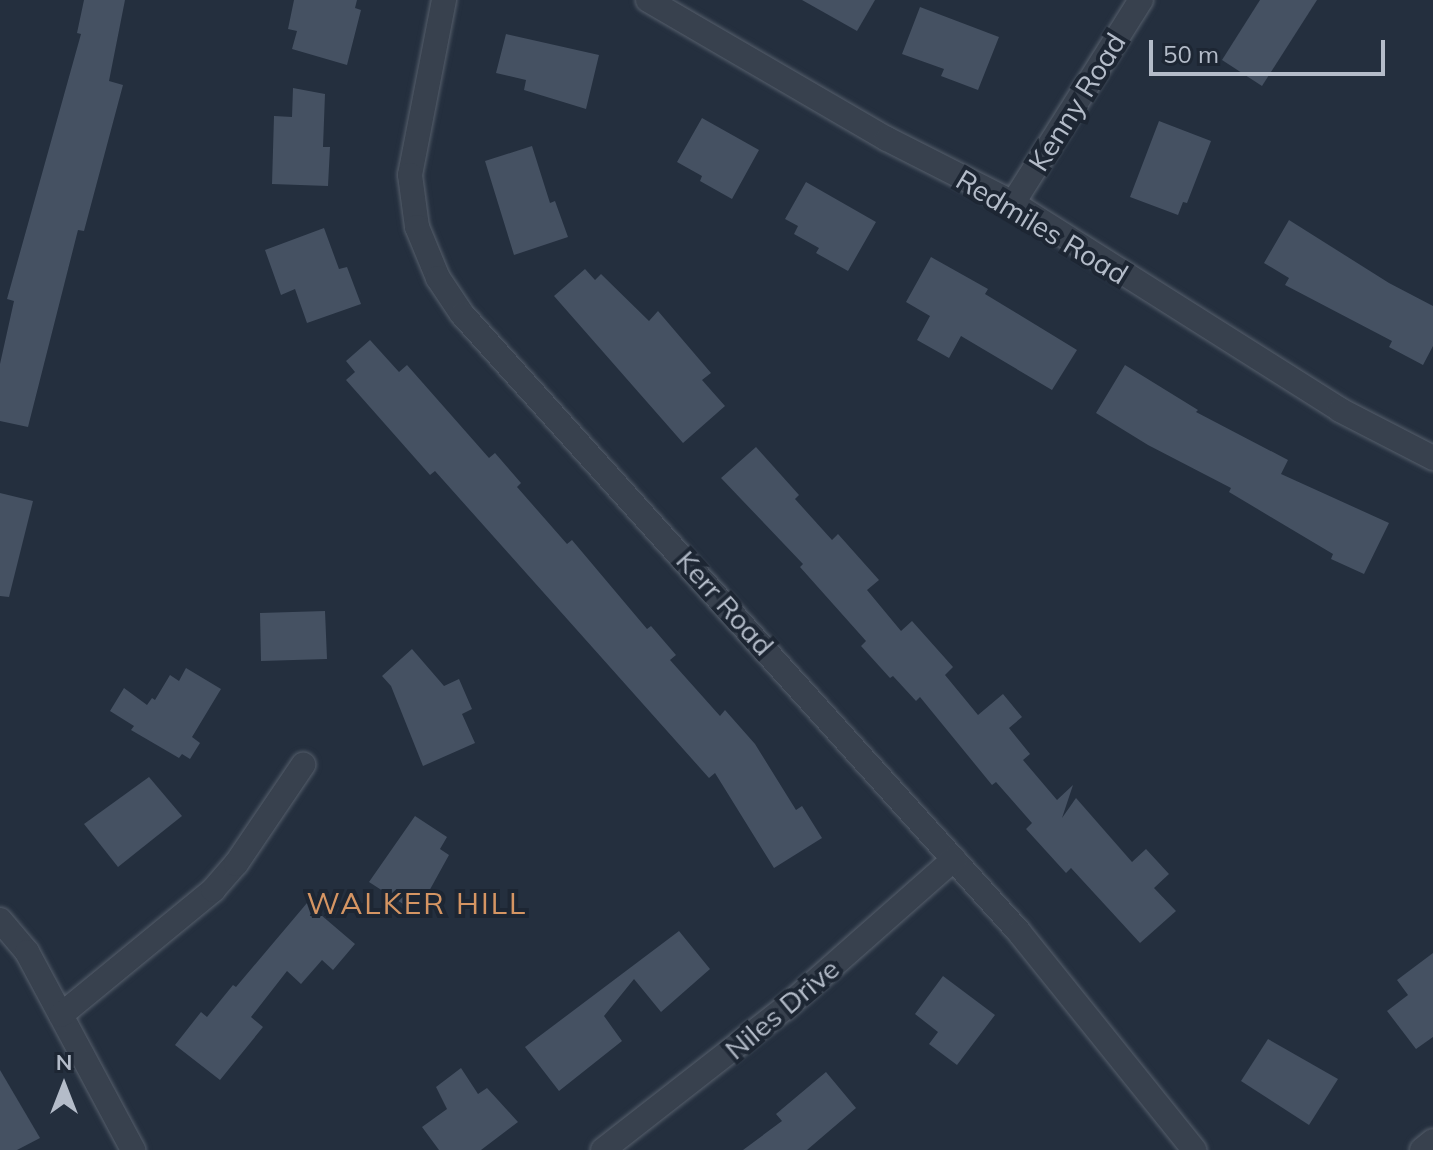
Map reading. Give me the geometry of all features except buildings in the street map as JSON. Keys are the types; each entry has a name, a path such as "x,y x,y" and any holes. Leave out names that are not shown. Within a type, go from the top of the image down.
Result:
{"street":[{"name":"Kerr Road","path":"444,0 410,175 417,227 438,278 462,314 1035,951 1194,1150"},
{"name":"Redmiles Road","path":"648,0 887,139 1013,203 1340,410 1433,458"},
{"name":"Kenny Road","path":"1013,203 1141,0"},
{"path":"61,1015 213,890 236,864 303,765"},
{"name":"Niles Drive","path":"603,1150 785,1008 954,859"},
{"path":"0,920 27,952 133,1150"},
{"path":"1422,1150 1433,1141"}],"district":[{"name":"WALKER HILL","path":"417,903"}]}
